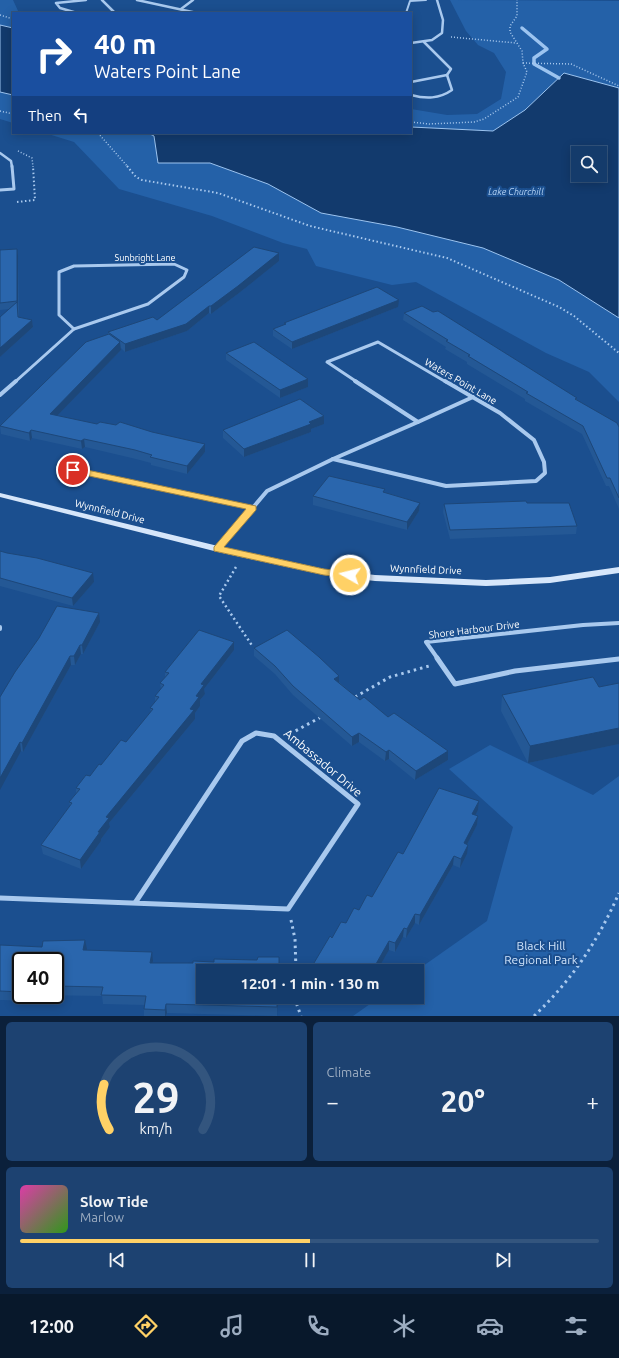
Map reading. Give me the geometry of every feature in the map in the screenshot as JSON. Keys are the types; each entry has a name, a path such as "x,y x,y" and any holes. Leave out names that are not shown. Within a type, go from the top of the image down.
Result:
{"street":[{"path":"74,12 60,8 56,3 86,0"},
{"path":"102,0 114,12"},
{"path":"137,0 193,12"},
{"path":"181,9 193,0"},
{"path":"412,43 435,40 443,33 443,18 437,0"},
{"path":"424,42 451,69 447,76"},
{"path":"412,82 425,78 447,76"},
{"path":"412,96 435,98 445,95 452,90 451,83 447,76"},
{"path":"0,153 11,161 14,189 0,190"},
{"name":"Sunbright Lane","path":"0,395 74,329 148,304 184,277 187,270 174,264 74,266 59,272 59,315 74,329"},
{"name":"Waters Point Lane","path":"333,459 446,486 536,481 545,473 544,462 534,440 500,413 378,342 328,362 418,422"},
{"path":"218,549 267,491 333,459 473,397"},
{"name":"Wynnfield Drive","path":"0,495 218,549 324,572 375,578 486,583 550,580 619,570"},
{"name":"Shore Harbour Drive","path":"619,623 583,625 426,642 456,684 515,670 619,659"},
{"name":"Ambassador Drive","path":"135,903 242,741 256,734 274,736 358,804 288,909"},
{"path":"0,898 288,909"}],"lane":[{"path":"406,12 410,1 426,0"},
{"path":"58,467 252,508"}],"path":[{"path":"412,122 430,124 474,122 484,119 518,97 527,72 523,63 525,59 524,52 510,32 510,26 517,16 517,0"},
{"path":"0,15 12,19"},
{"path":"441,36 517,43"},
{"path":"523,63 537,62 571,64 619,86"},
{"path":"0,111 12,114"},
{"path":"100,134 136,177 218,194 310,226 447,258 464,264 559,307 574,316 619,353"},
{"path":"243,554 219,596 253,647"},
{"path":"349,701 390,677 441,663"},
{"path":"280,741 322,716"},
{"path":"534,1016 555,998 577,973 603,930 619,893"},
{"path":"288,909 295,939 296,964"},
{"path":"297,1004 301,1016"}],"green space":[{"path":"0,0 13,0 19,12 12,12 12,28 0,25"},
{"path":"450,0 619,1 619,88 564,73 525,110 493,131 412,127 412,109 447,115 477,114 501,99 506,72 494,53 478,45 466,31"},
{"path":"0,91 12,94 12,123 0,119"},
{"path":"48,134 150,134 154,136 158,163 210,163 268,184 321,213 397,227 483,248 559,280 619,318 619,402 589,372 546,353 416,282 392,285 316,266 307,249 283,243 212,216 119,189 74,142"},
{"name":"Black Hill Regional Park","path":"490,745 593,795 619,776 619,1016 353,1016 370,1004 424,1004 424,965 487,921 513,827 449,769"}],"water":[{"path":"0,25 12,28 12,95 0,92"},
{"name":"Lake Churchill","path":"564,73 619,88 619,318 559,280 483,248 397,227 321,213 268,184 210,163 158,163 154,136 150,134 412,134 412,127 493,131 525,110"}],"building":[{"path":"254,247 279,253 238,286 186,324 125,344 108,332 153,317 157,320"},
{"path":"17,249 17,301 0,303 0,250"},
{"path":"377,287 399,300 292,342 273,329 286,324 284,323"},
{"path":"17,302 18,317 32,320 0,348 0,317"},
{"path":"422,306 433,312 438,311 577,398 575,399 617,423 619,427 619,498 610,478 607,478 583,426 526,393 528,392 468,356 470,355 404,313"},
{"path":"109,334 120,342 50,414 97,424 100,422 116,425 120,422 152,432 205,444 187,466 150,457 152,455 135,450 84,439 81,441 31,430 29,433 0,426 86,342"},
{"path":"254,342 308,379 280,390 226,353"},
{"path":"300,399 324,416 309,422 311,424 244,449 223,430"},
{"path":"329,476 385,489 383,492 420,503 407,522 313,496"},
{"path":"526,501 527,503 569,503 577,526 450,530 444,504"},
{"path":"0,551 37,558 93,573 72,598 0,578"},
{"path":"57,606 99,613 82,645 80,645 74,656 70,656 22,743 20,742 0,778 0,697 15,672 39,638"},
{"path":"199,630 234,642 201,684 204,685 196,696 199,697 190,709 194,710 106,817 109,818 80,860 41,845 72,803 69,802 80,789 76,788 86,775 90,776 99,764 101,765 121,740 126,742 153,709 150,708 159,697 155,696 164,685 160,683 169,673 165,672"},
{"path":"287,630 339,676 334,679 360,700 364,697 388,717 394,713 448,751 416,771 389,750 386,752 359,733 352,737 293,686 275,666 254,648"},
{"path":"593,677 599,687 619,683 619,728 530,746 502,695"},
{"path":"439,788 479,801 472,814 478,816 464,843 468,845 461,859 454,856 420,915 415,914 407,929 404,928 395,943 389,941 376,964 313,964 330,936 332,938 341,922 346,923 354,908 359,910 367,895 372,897 398,852 403,854"},
{"path":"85,940 83,950 152,952 150,963 193,963 193,961 214,962 214,959 257,960 258,957 279,957 279,964 196,964 196,1004 277,1004 277,1007 166,1004 165,1010 144,1009 146,996 101,995 103,987 64,986 64,952 12,952 12,992 0,991 0,945 42,947 43,941"}],"waterway":[{"path":"522,28 547,49 534,58 534,64 559,78"}],"route":[{"path":"73,470 252,508 218,549 324,572 350,575"}]}
